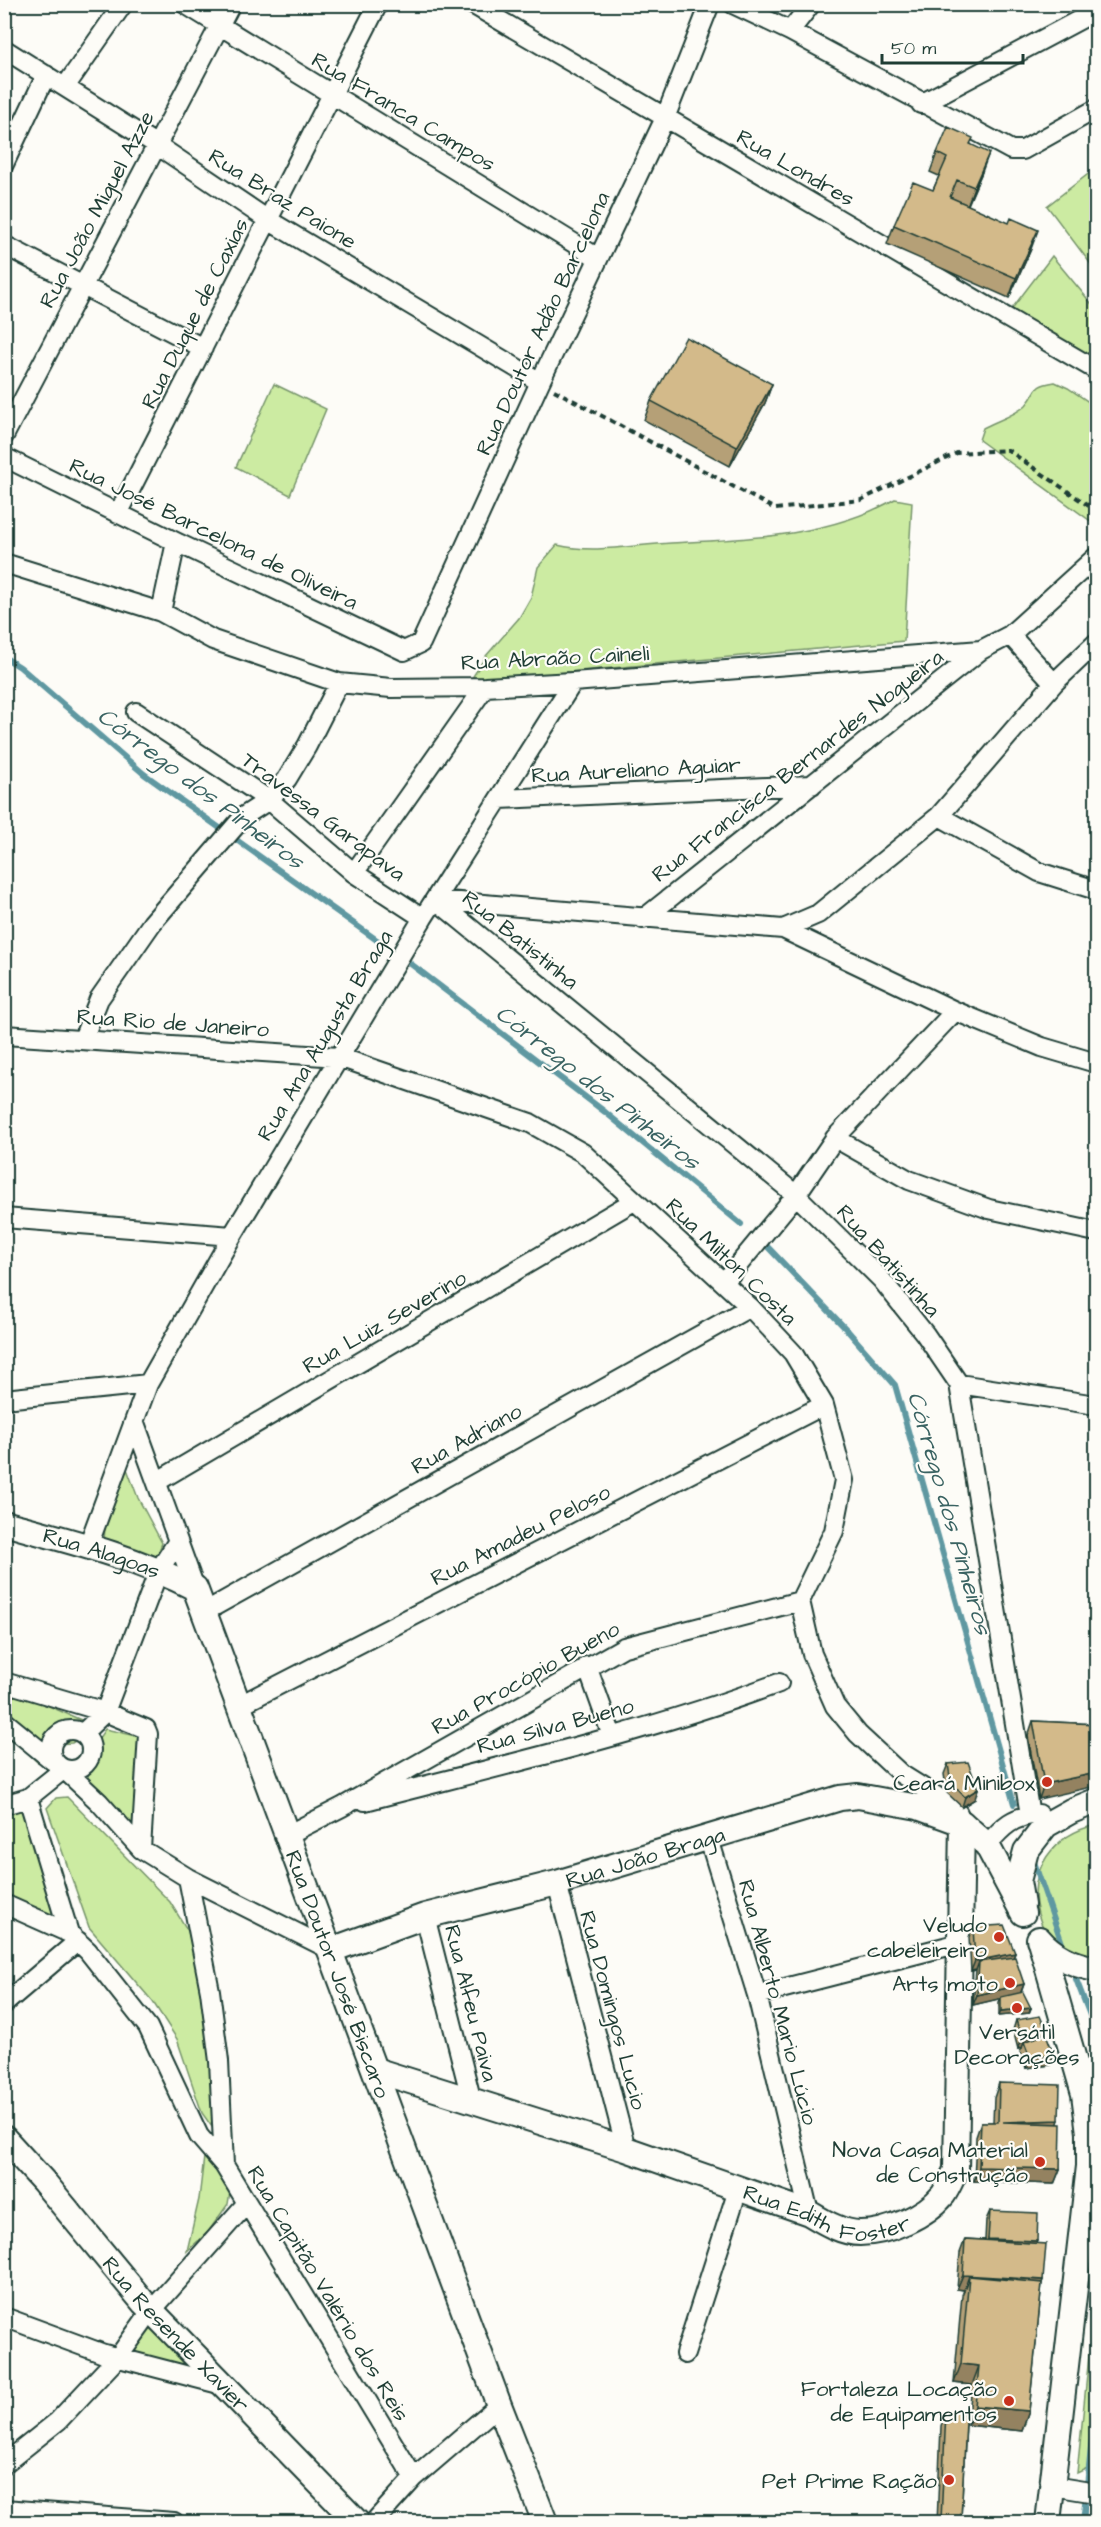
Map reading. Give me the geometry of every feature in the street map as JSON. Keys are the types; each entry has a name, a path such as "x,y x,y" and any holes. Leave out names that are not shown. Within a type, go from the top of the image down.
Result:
{"main road":[{"name":"Rua Alagoas","path":"4,1522 88,1546 159,1570 195,1588"},
{"name":"Rua Doutor José Biscaro","path":"195,1588 206,1611 238,1706 289,1834 499,2405 545,2523"},
{"name":"Rua João Braga","path":"331,1950 425,1916 557,1883 840,1798 858,1796 918,1807 962,1823"},
{"path":"1023,1913 1018,1881 1026,1851 1046,1825 1071,1811 1096,1801"},
{"path":"962,1823 987,1845 1040,1941 1084,2094 1089,2133 1089,2166 1059,2486 1048,2523"},
{"name":"Rua Edith Foster","path":"375,2070 626,2149 809,2213 835,2228 860,2233 883,2229 921,2214 943,2194 956,2170 962,1823"},
{"path":"961,1853 969,1846 987,1845"},
{"path":"1040,1941 1066,1961 1096,1969"},
{"name":"Rua Resende Xavier","path":"4,2138 152,2310 357,2523"}],"street":[{"path":"65,87 123,4"},
{"name":"Rua Franca Campos","path":"185,4 598,258"},
{"name":"Rua João Miguel Azze","path":"4,436 231,4"},
{"name":"Rua Duque de Caxias","path":"118,514 378,4"},
{"name":"Rua Londres","path":"472,4 1096,370"},
{"name":"Rua Doutor Adão Barcelona","path":"404,651 420,643 665,118 710,4"},
{"path":"733,4 790,31 1005,148 1023,150 1096,109"},
{"path":"790,31 811,4"},
{"path":"921,104 1074,12 1096,11"},
{"name":"Rua Braz Paione","path":"4,49 157,145 268,220 540,382"},
{"path":"4,164 46,75"},
{"path":"4,244 203,348"},
{"name":"Rua José Barcelona de Oliveira","path":"4,457 404,651"},
{"path":"161,612 176,542"},
{"name":"Rua Abraão Caineli","path":"4,563 161,612 213,640 339,683 390,688 485,687 573,682 981,650 1010,635 1096,557"},
{"path":"1010,635 1054,683"},
{"path":"783,929 819,914 939,816 1054,683 1096,643"},
{"name":"Rua Francisca Bernardes Nogueira","path":"643,919 981,650"},
{"name":"Rua Ana Augusta Braga","path":"88,1546 148,1384 232,1236 423,918 573,682"},
{"path":"83,1039 99,999 152,923 244,816 266,802 287,779 339,683"},
{"path":"354,873 485,687"},
{"name":"Travessa Garapava","path":"136,712 266,802 354,873 423,918"},
{"name":"Rua Aureliano Aguiar","path":"499,799 812,785"},
{"path":"939,816 1039,872 1096,890"},
{"path":"436,900 783,929 955,1011 1042,1047 1096,1063"},
{"name":"Rua Batistinha","path":"436,900 796,1195 880,1279 925,1334 959,1384 1030,1815"},
{"path":"725,1281 796,1195 835,1138 955,1011"},
{"name":"Rua Rio de Janeiro","path":"4,1035 339,1057"},
{"name":"Rua Milton Costa","path":"339,1057 530,1123 583,1153 725,1281 793,1353 824,1405 844,1480 834,1531 800,1601"},
{"path":"835,1138 909,1180 989,1209 1096,1232"},
{"name":"Rua Luiz Severino","path":"158,1481 634,1201"},
{"path":"4,1218 232,1236"},
{"name":"Rua Adriano","path":"206,1611 750,1307"},
{"path":"4,1399 148,1384"},
{"path":"959,1384 1096,1405"},
{"name":"Rua Amadeu Peloso","path":"238,1706 824,1405"},
{"name":"Rua Doutor José Biscaro","path":"135,1423 195,1588"},
{"path":"83,1733 105,1712 159,1570 178,1541"},
{"path":"800,1601 812,1654 835,1706 858,1734 901,1774 952,1806 962,1823"},
{"name":"Rua Procópio Bueno","path":"289,1834 342,1807 624,1647 800,1601"},
{"path":"587,1666 612,1736"},
{"path":"4,1682 105,1712 146,1729 148,1734 141,1849"},
{"name":"Rua Silva Bueno","path":"342,1807 612,1736 738,1698 779,1683"},
{"path":"4,1721 61,1767 99,1802 141,1849 188,1878 331,1950"},
{"path":"4,1805 28,1798 61,1767 86,1765 91,1758 92,1749 83,1733 65,1730 52,1743 51,1752 61,1767"},
{"path":"28,1798 73,1937"},
{"path":"987,1845 1005,1824 1030,1815 1071,1811"},
{"name":"Rua Alberto Mario Lúcio","path":"709,1839 757,1995 809,2213"},
{"path":"188,1878 210,1991 218,2049 224,2165"},
{"name":"Rua Domingos Lucio","path":"557,1883 626,2149"},
{"path":"4,1904 73,1937"},
{"name":"Rua Alfeu Paiva","path":"425,1916 472,2102"},
{"path":"4,2004 73,1937"},
{"name":"Rua Capitão Valério dos Reis","path":"73,1937 148,2027 199,2136 224,2165 414,2478"},
{"path":"757,1995 960,1943"},
{"path":"685,2354 738,2189"},
{"path":"4,2464 58,2421 119,2356 152,2310 247,2203"},
{"path":"4,2317 104,2354 119,2356 226,2386"},
{"path":"374,2523 414,2478 499,2405"},
{"path":"1059,2486 1096,2493"},
{"path":"4,2509 174,2523"}],"path":[{"path":"540,382 775,509 861,500 957,453 1008,450 1096,511"}],"green space":[{"path":"1096,168 1096,271 1047,206"},
{"path":"1052,256 1096,309 1096,381 1001,323"},
{"path":"1055,382 1096,407 1096,525 979,440 983,428 1017,412 1026,405 1038,387"},
{"path":"274,384 326,409 290,495 236,467"},
{"path":"895,499 912,502 904,641 470,681 486,656 519,618 531,597 538,567 557,545 599,549 786,534 843,521 870,512"},
{"path":"124,1461 138,1498 162,1543 156,1559 104,1544 105,1524"},
{"path":"4,1691 42,1703 97,1727 72,1743 53,1744 37,1762 5,1730"},
{"path":"105,1729 146,1738 131,1843 88,1783 88,1754"},
{"path":"67,1797 170,1902 188,1931 206,2002 217,2134 202,2113 177,2039 153,2002 89,1927 47,1808 56,1798"},
{"path":"26,1805 62,1925 5,1899 5,1813"},
{"path":"1096,1825 1096,1963 1064,1949 1051,1940 1041,1922 1035,1898 1040,1869 1056,1846 1081,1830"},
{"path":"204,2157 231,2185 228,2204 208,2232 187,2251 199,2199"},
{"path":"1096,2287 1096,2464 1077,2473"},
{"path":"151,2317 217,2381 123,2355"}],"building":[{"path":"948,127 973,138 970,144 989,153 974,187 957,180 950,197 1009,223 1011,218 1038,230 1016,278 894,225 913,182 933,190 947,158 937,153"},
{"path":"686,337 772,384 737,447 651,401"},
{"path":"1033,1721 1096,1724 1096,1773 1044,1784"},
{"path":"968,1762 978,1789 965,1797 951,1783 948,1764"},
{"path":"1004,1925 1015,1953 975,1961 973,1927"},
{"path":"1015,1957 1024,1984 977,1995 979,1962"},
{"path":"1023,1992 1031,2008 1001,2011 1001,1997"},
{"path":"1040,2016 1047,2032 1022,2039 1016,2020"},
{"path":"1046,2034 1054,2055 1030,2058 1024,2042"},
{"path":"999,2083 1060,2085 1059,2120 1003,2122 1061,2124 1060,2169 979,2167 981,2122 998,2122"},
{"path":"990,2211 1038,2213 1037,2241 988,2239"},
{"path":"965,2239 1046,2244 1043,2280 963,2275"},
{"path":"969,2276 1042,2283 1029,2411 975,2406 979,2366 961,2364"},
{"name":"Pet Prime Ração","path":"946,2411 969,2414 966,2422 961,2518 941,2520"}],"waterway":[{"name":"Córrego dos Pinheiros","path":"4,657 20,667 144,774 381,943"},
{"name":"Córrego dos Pinheiros","path":"403,958 605,1112 741,1224"},
{"name":"Córrego dos Pinheiros","path":"763,1242 847,1330 895,1385 1014,1804"},
{"name":"Córrego dos Pinheiros","path":"1032,1856 1064,1949"},
{"name":"Córrego dos Pinheiros","path":"1074,1974 1096,2031"},
{"path":"1083,2522 1096,2402"}],"place":[{"name":"Ceará Minibox","path":"1047,1782"},
{"name":"Veludo cabeleireiro","path":"999,1937"},
{"name":"Arts moto","path":"1010,1983"},
{"name":"Versátil Decorações","path":"1017,2008"},
{"name":"Nova Casa Material de Construção","path":"1040,2162"},
{"name":"Fortaleza Locação de Equipamentos","path":"1009,2401"},
{"name":"Pet Prime Ração","path":"949,2480"}]}
